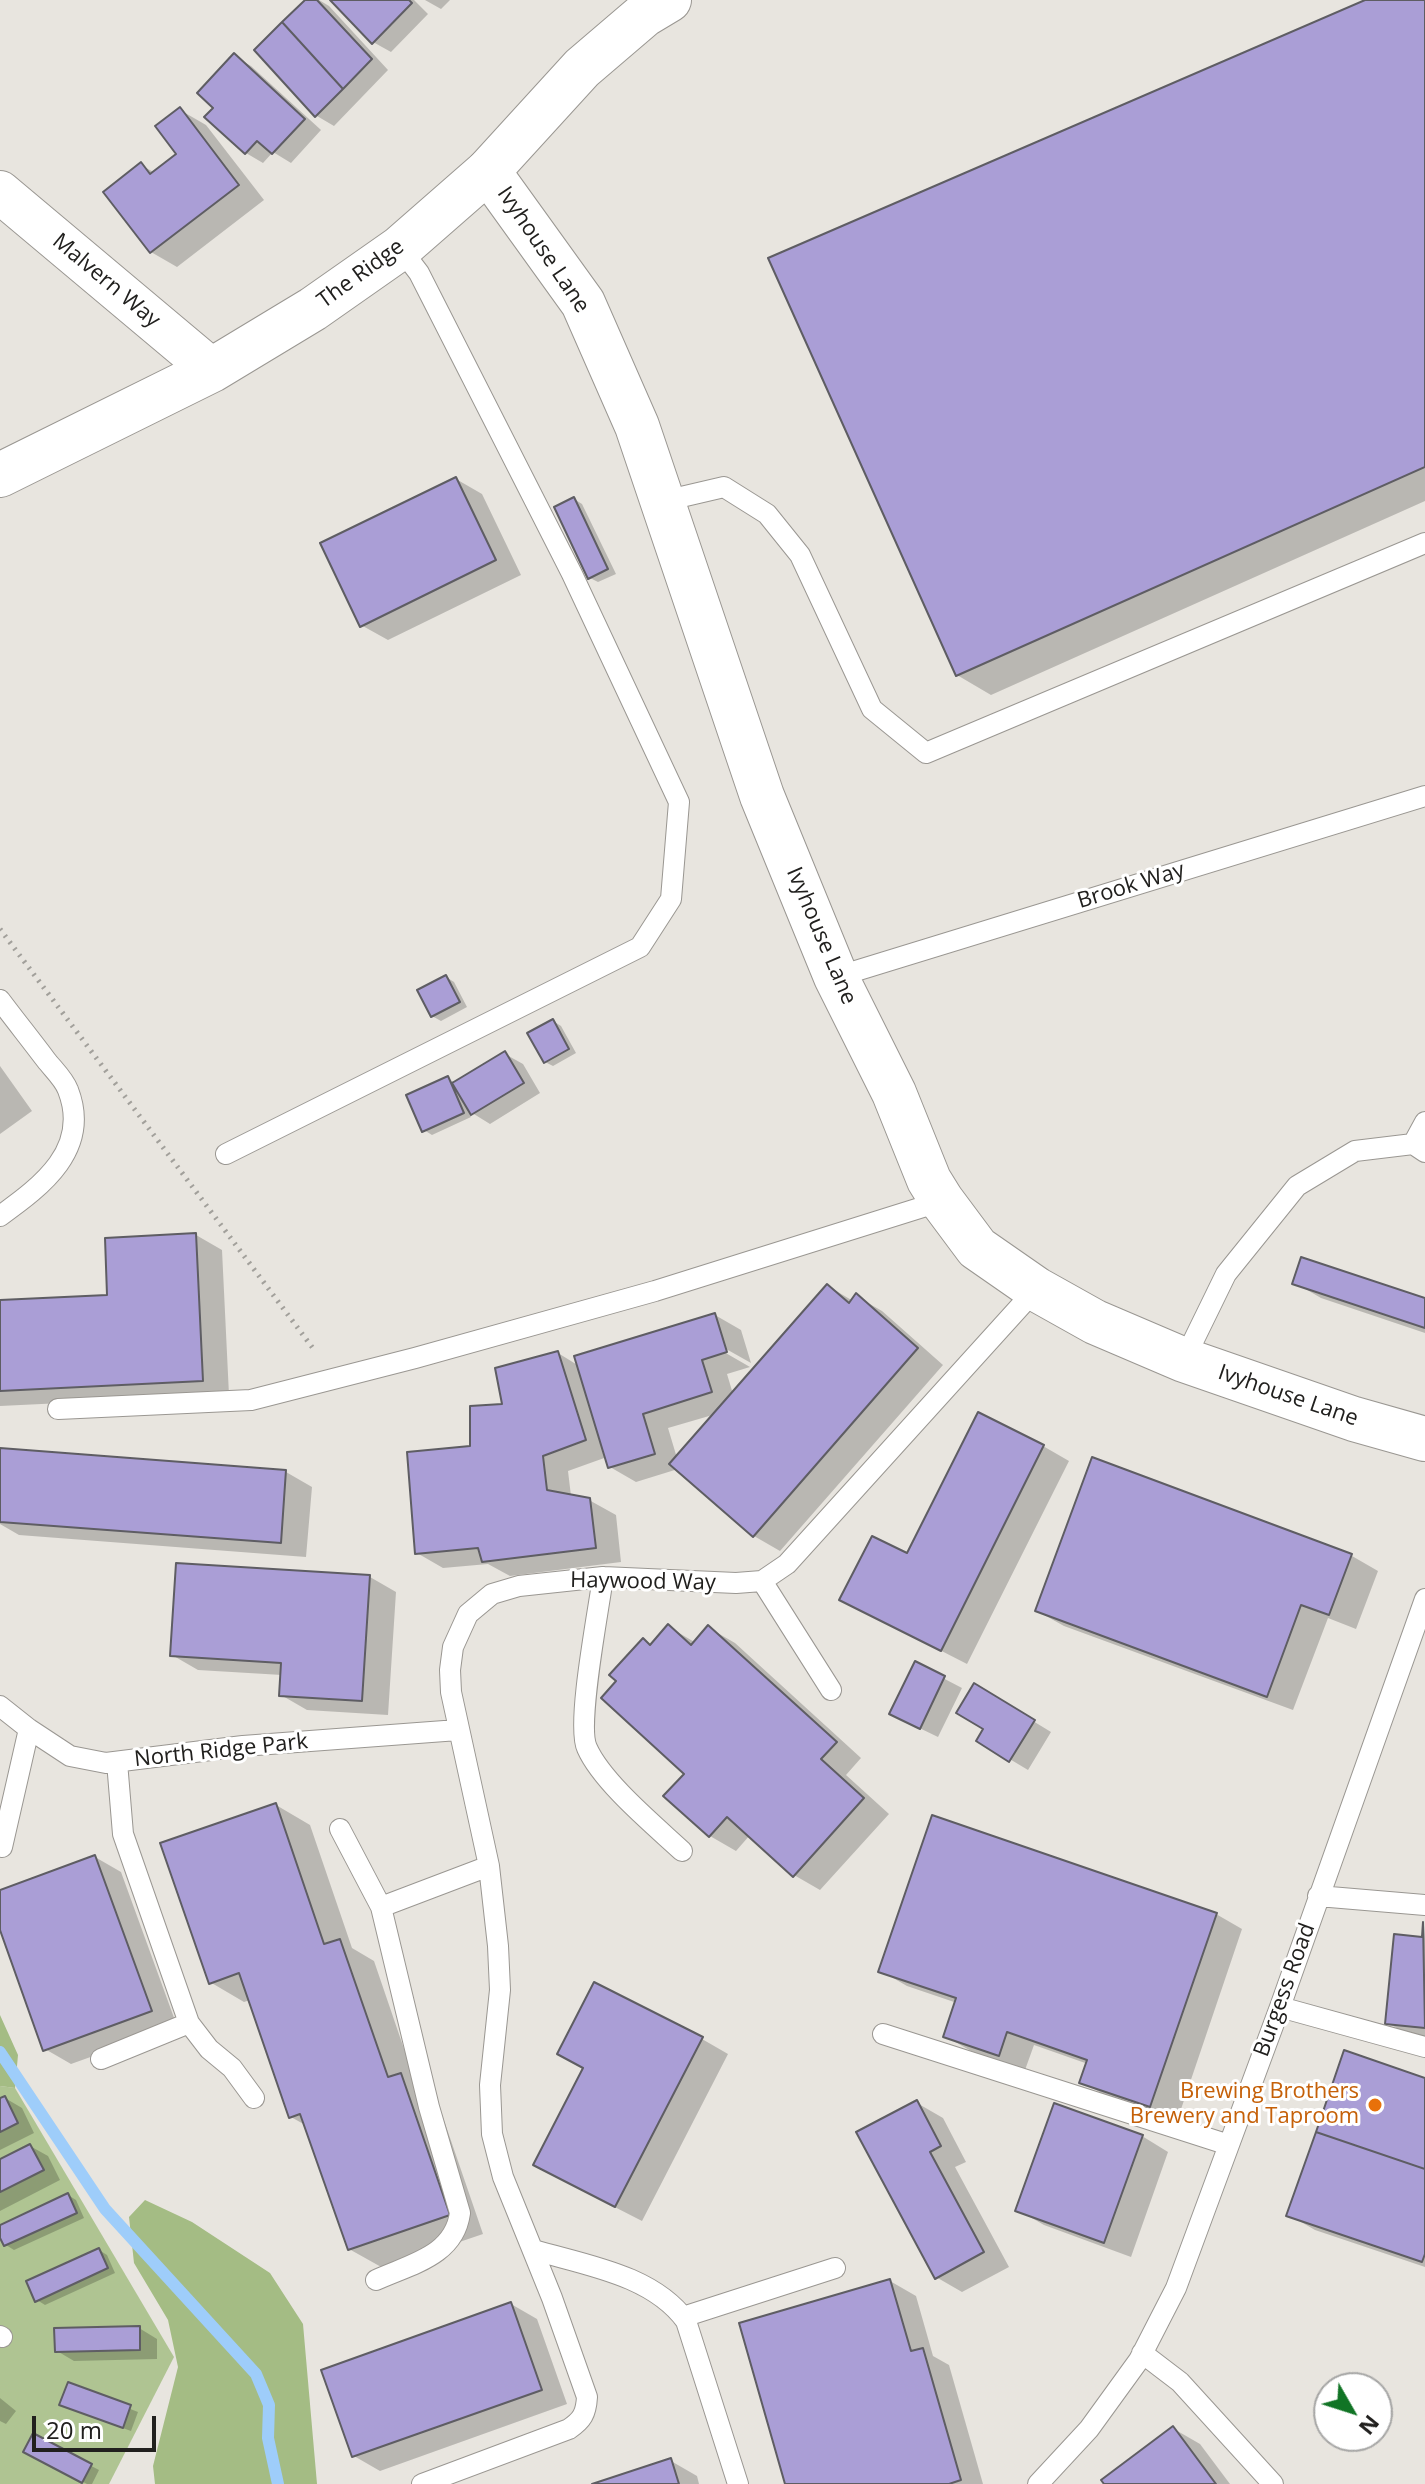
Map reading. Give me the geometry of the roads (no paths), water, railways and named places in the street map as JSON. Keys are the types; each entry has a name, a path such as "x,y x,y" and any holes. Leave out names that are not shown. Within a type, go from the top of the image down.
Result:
{"street":[{"name":"The Ridge","path":"0,475 212,370 313,309 400,248 488,171 582,68 644,15 669,0"},
{"name":"Ivyhouse Lane","path":"488,171 583,303 637,426 762,796 836,977 894,1093 929,1180 942,1201 977,1248 1036,1289 1095,1322 1184,1360 1354,1419 1425,1439"},
{"name":"Malvern Way","path":"0,192 212,370"}],"lane":[{"path":"226,1154 640,947 671,899 679,802 565,560 419,273 400,248"},
{"path":"664,501 724,487 767,514 800,555 872,709 926,753 1425,543"},
{"name":"Brook Way","path":"836,977 1425,796"},
{"path":"0,1000 67,1087 73,1106 73,1125 60,1166 39,1187 0,1216"},
{"path":"1184,1360 1226,1274 1297,1186 1355,1151 1419,1148 1425,1122"},
{"path":"58,1409 251,1400 655,1291 942,1201"},
{"path":"831,1690 762,1581 787,1564 1036,1289"},
{"path":"603,1577 585,1708 586,1746 616,1788 682,1851"},
{"name":"Haywood Way","path":"422,2484 569,2429 581,2421 586,2412 587,2397 534,2250 503,2177 492,2134 490,2085 500,1990 498,1946 489,1866 458,1730 450,1670 453,1647 468,1614 492,1594 519,1586 603,1577 736,1583 762,1581"},
{"name":"Burgess Road","path":"1038,2484 1089,2429 1142,2353 1176,2288 1318,1896 1418,1644 1425,1599"},
{"name":"North Ridge Park","path":"0,1706 70,1756 106,1763 243,1746 458,1730"},
{"path":"2,1847 29,1729"},
{"path":"117,1762 125,1842 189,2023 209,2049 232,2068 254,2098"},
{"path":"340,1829 381,1907 429,2107 460,2213 458,2228 438,2251 376,2280"},
{"path":"381,1907 489,1866"},
{"path":"1318,1896 1425,1905"},
{"path":"1280,2007 1425,2047"},
{"path":"101,2059 189,2023"},
{"path":"883,2034 1229,2145"},
{"path":"534,2250 610,2272 659,2293 677,2307 683,2317 738,2484"},
{"path":"683,2317 835,2268"},
{"path":"1142,2353 1180,2382 1273,2484"}],"waterway":[{"path":"0,2052 105,2209 256,2374 269,2405 268,2438 278,2484"}],"place":[{"name":"Brewing Brothers Brewery and Taproom","path":"1375,2105"}]}
